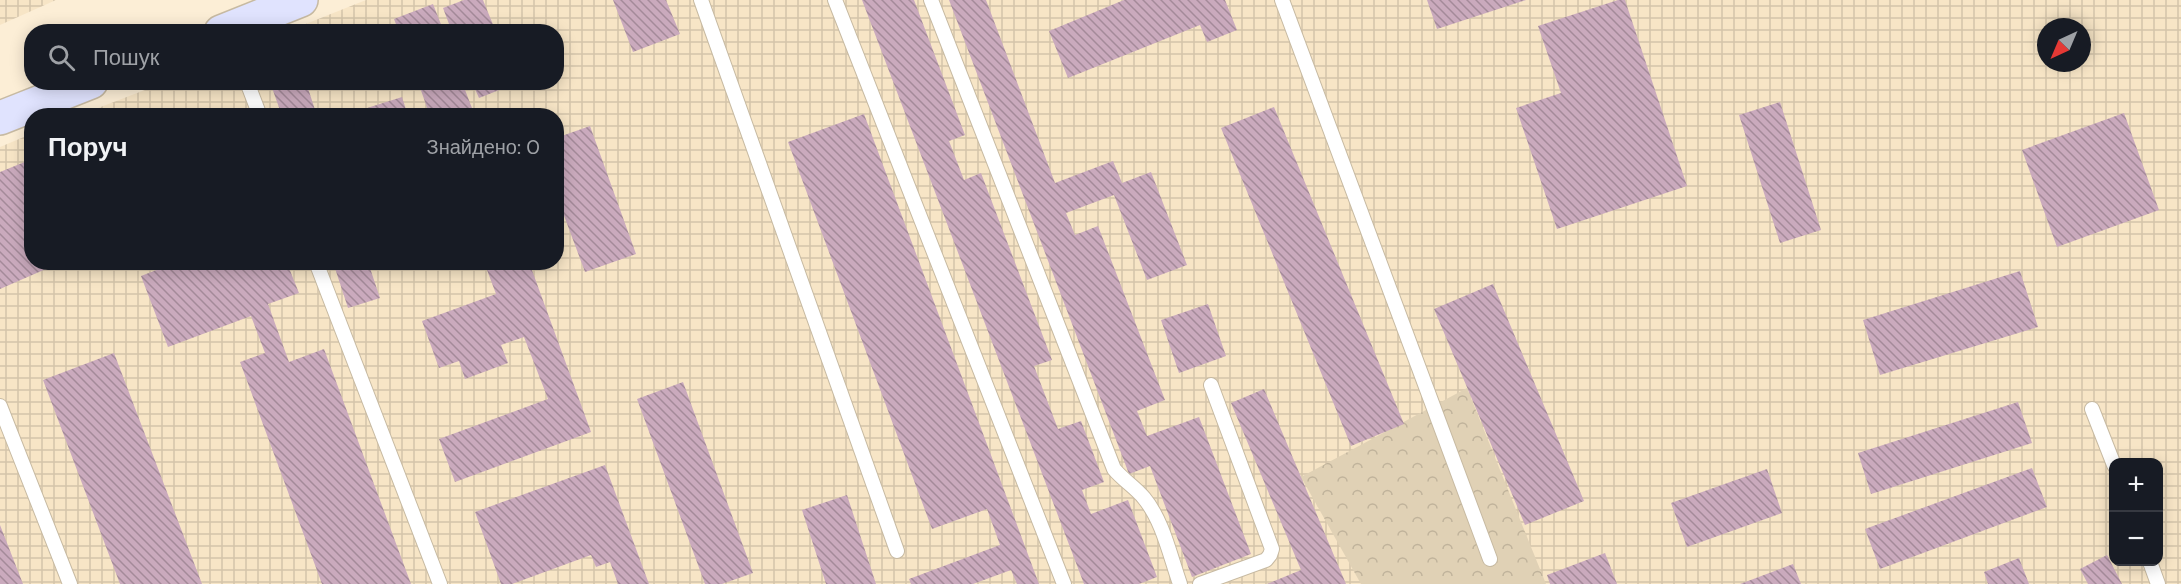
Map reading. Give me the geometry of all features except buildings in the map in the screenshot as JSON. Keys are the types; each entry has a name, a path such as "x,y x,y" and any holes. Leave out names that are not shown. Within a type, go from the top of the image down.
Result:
{"street":[{"path":"243,24 301,0"},
{"path":"25,108 71,90"},
{"path":"0,118 24,109"}],"lane":[{"path":"701,0 897,551"},
{"path":"836,0 1064,584"},
{"path":"932,0 1114,469 1145,499 1157,520 1180,584"},
{"path":"1282,0 1490,559"},
{"path":"250,90 257,108"},
{"path":"319,270 440,584"},
{"path":"1200,584 1266,560 1272,549 1211,385"},
{"path":"0,406 70,584"},
{"path":"2092,409 2111,458"},
{"path":"2152,566 2158,584"}],"shaded area":[{"path":"0,0 56,0 0,25"},
{"path":"366,0 2181,0 2181,584 0,584 0,147 24,137 24,270 564,270 564,108 98,108 145,90 564,90 564,24 306,24"}],"green space":[{"path":"1467,388 1546,584 1361,584 1301,477"}]}
